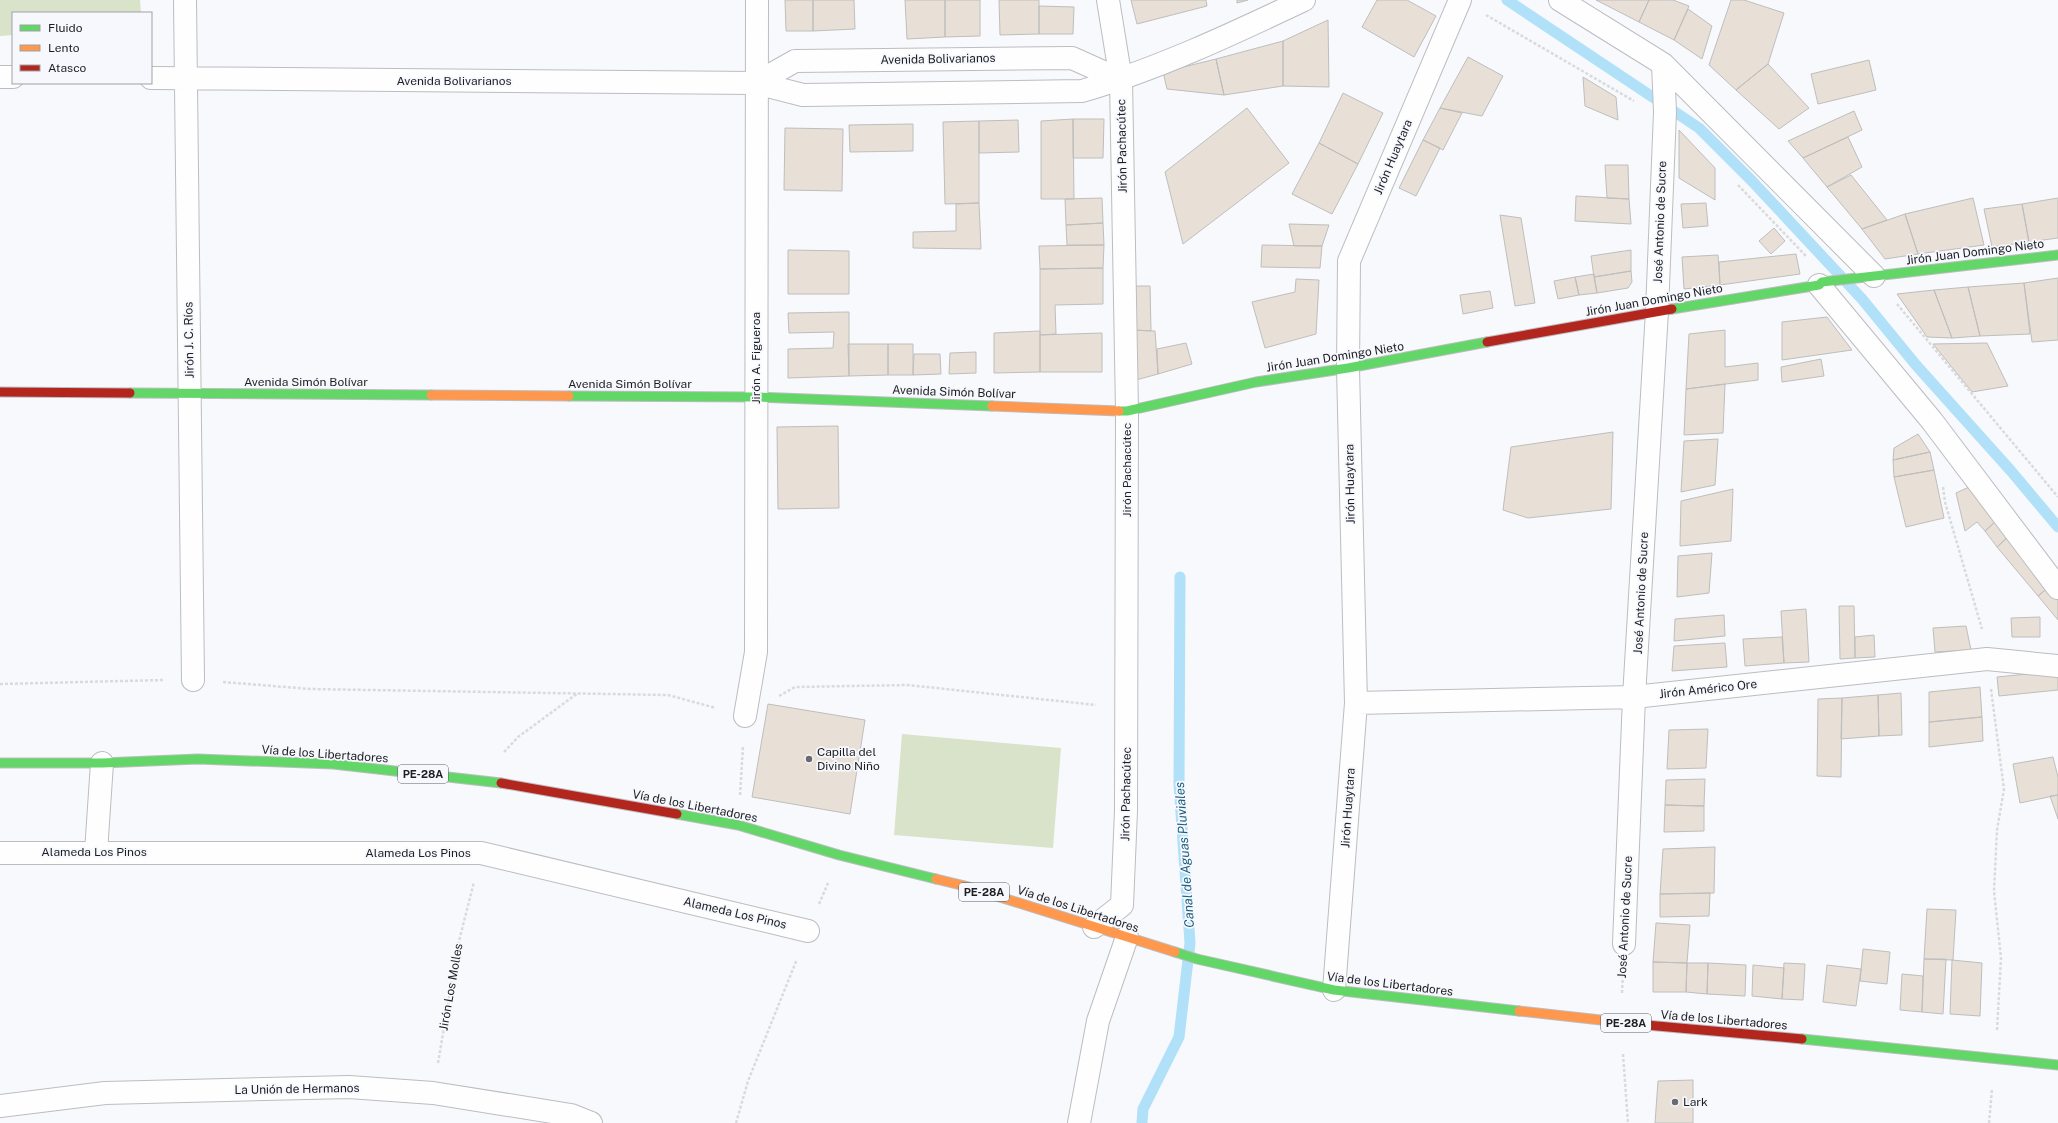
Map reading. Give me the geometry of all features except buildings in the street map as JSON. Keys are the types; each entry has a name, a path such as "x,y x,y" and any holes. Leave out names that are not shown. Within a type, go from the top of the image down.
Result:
{"main road":[{"name":"Jirón Juan Domingo Nieto","path":"1256,382 1348,368 1657,310 1820,284 1872,276 2058,255"},
{"name":"Avenida Simón Bolívar","path":"0,392 756,397 1127,411 1256,382"},
{"name":"Vía de los Libertadores","path":"0,763 102,763 198,759 333,764 479,780 738,825 839,855 965,886 1197,959 1334,990 1620,1023 1718,1030 1996,1060 2058,1065"}],"street":[{"name":"Jirón J. C. Ríos","path":"185,0 193,680"},
{"name":"Jirón A. Figueroa","path":"745,716 756,652 757,0"},
{"name":"Jirón Pachacútec","path":"1094,927 1122,906 1126,810 1127,411 1121,80 1108,0"},
{"name":"Avenida Bolivarianos","path":"152,78 756,83 803,95 1082,91 1121,80 1255,23 1304,0"},
{"name":"Jirón Huaytara","path":"1334,990 1356,703 1348,368 1349,261 1460,0"},
{"path":"1560,0 1663,69 1872,276"},
{"name":"Avenida Bolivarianos","path":"756,83 795,61 1072,58 1121,80"},
{"name":"José Antonio de Sucre","path":"1624,944 1634,697 1657,310 1665,112 1663,69"},
{"path":"0,77 12,77"},
{"path":"1820,284 1932,421 2058,588"},
{"name":"Jirón Américo Ore","path":"1356,703 1634,697 1987,659 2058,666"},
{"path":"96,852 102,763"},
{"name":"Alameda Los Pinos","path":"10,852 481,853 808,931"},
{"path":"1079,1123 1098,1021 1127,937"},
{"name":"La Unión de Hermanos","path":"0,1106 105,1093 349,1087 433,1093 571,1115 591,1123"}],"path":[{"path":"1872,276 2058,497"},
{"path":"1942,480 1945,502 1980,620 1987,659 2004,789 1997,830 1994,891 2001,958 1996,1060"},
{"path":"0,684 193,680 310,689 578,692 668,695 745,716 795,687 908,686 1127,708"},
{"path":"479,780 518,737 578,692"},
{"path":"738,825 745,716"},
{"name":"Jirón Los Molles","path":"433,1093 458,946 481,853"},
{"path":"736,1123 748,1081 839,855"},
{"name":"José Antonio de Sucre","path":"1624,944 1620,1023 1628,1123"}],"green space":[{"path":"0,0 140,0 141,12 12,12 12,35 0,36"},
{"path":"902,734 1061,748 1053,848 894,835"}],"waterway":[{"path":"1507,0 1699,128 1752,181 1862,299 1916,365 2011,471 2058,527"},
{"name":"Canal de Aguas Pluviales","path":"1142,1123 1143,1109 1179,1037 1190,943 1179,784 1180,577"}],"traffic: fast":[{"path":"1672,309 1819,285 1822,282 2058,255"},
{"path":"1119,411 1127,411 1256,382 1348,368 1487,342"},
{"path":"130,393 431,395"},
{"path":"569,396 756,397 992,406"},
{"path":"0,763 102,763 198,759 333,764 501,783"},
{"path":"677,814 738,825 839,855 936,879"},
{"path":"1175,952 1197,959 1334,990 1519,1011"},
{"path":"1802,1039 2058,1065"}],"traffic: slow":[{"path":"431,395 569,396"},
{"path":"992,406 1119,411"},
{"path":"936,879 965,886 1175,952"},
{"path":"1519,1011 1646,1025"}],"traffic: jam":[{"path":"1487,342 1672,309"},
{"path":"0,392 130,393"},
{"path":"501,783 677,814"},
{"path":"1646,1025 1802,1039"}],"place":[{"name":"Capilla del Divino Niño","path":"809,759"},
{"name":"Lark","path":"1675,1102"}]}
